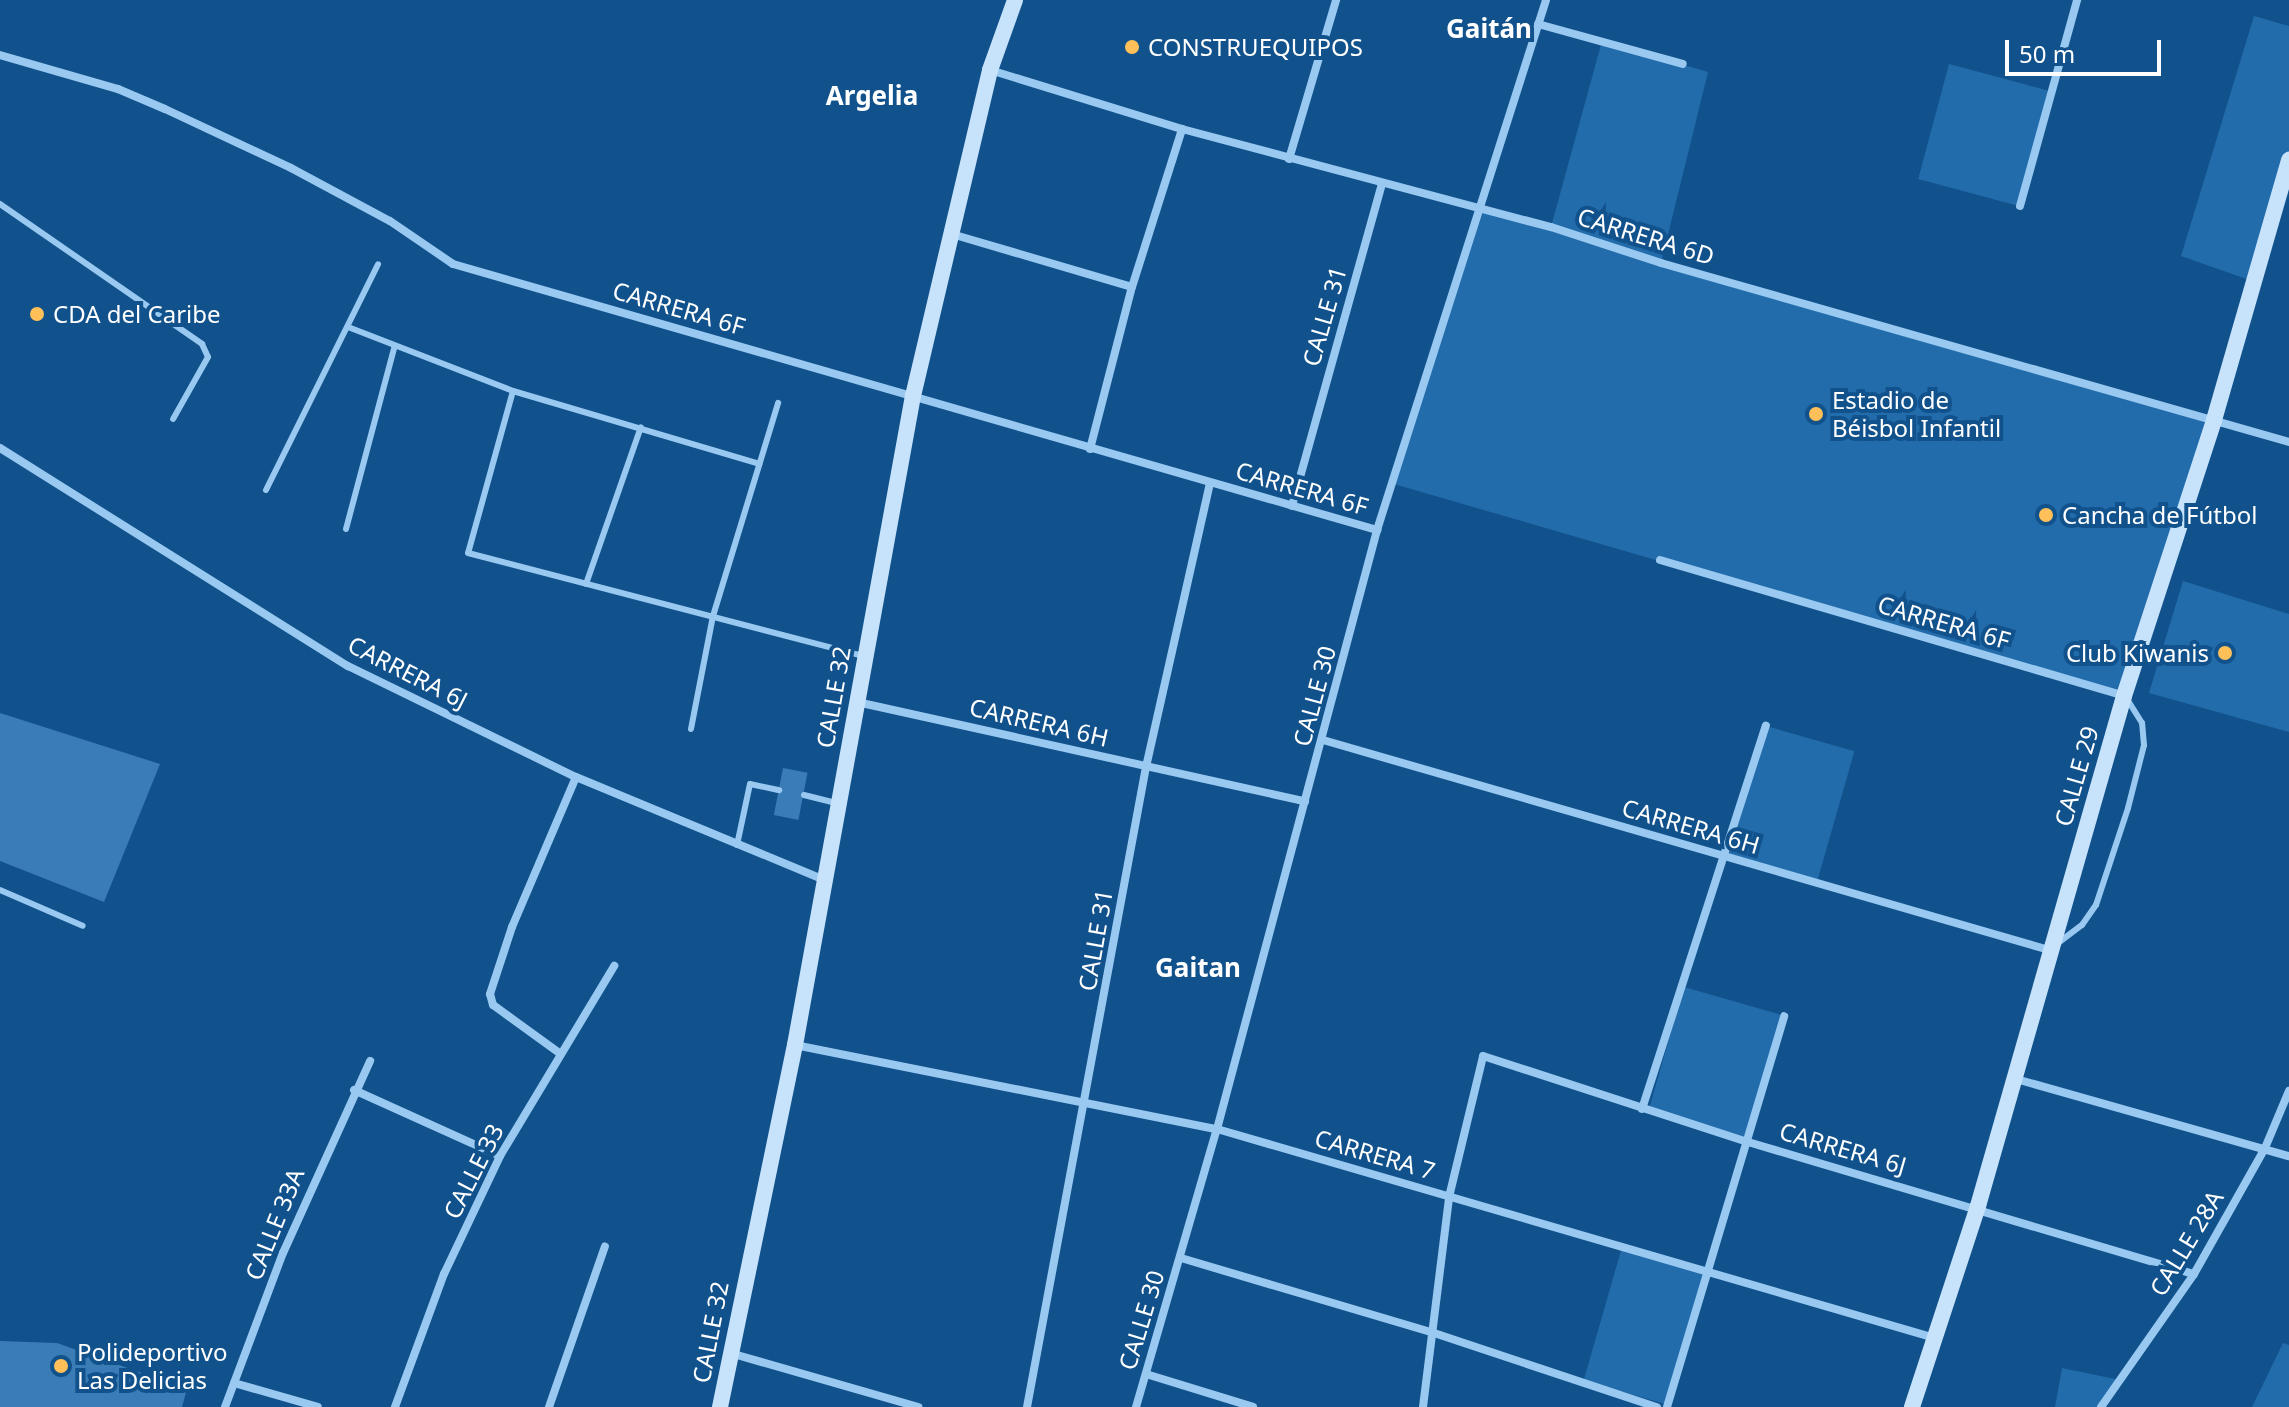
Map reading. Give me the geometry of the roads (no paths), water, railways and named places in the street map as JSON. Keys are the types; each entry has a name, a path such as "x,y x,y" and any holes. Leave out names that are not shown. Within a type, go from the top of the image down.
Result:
{"main road":[{"name":"CALLE 32","path":"720,1407 795,1045 913,396 955,235 990,70 1015,0"},
{"name":"CALLE 29","path":"1912,1407 1978,1206 2124,696 2214,420 2289,160"}],"street":[{"path":"1289,159 1336,0"},
{"name":"CALLE 30","path":"1136,1407 1217,1129 1377,530 1546,0"},
{"path":"2020,206 2077,0"},
{"path":"1538,24 1683,64"},
{"name":"CARRERA 6F","path":"0,55 118,89 207,129 390,221 453,264 1377,530"},
{"name":"CARRERA 6D","path":"990,70 1182,129 1538,223 2289,442"},
{"path":"1090,449 1132,287 1182,129"},
{"name":"CALLE 31","path":"1292,506 1382,183"},
{"path":"955,235 1132,287"},
{"name":"CARRERA 6J","path":"0,448 348,666 576,777 825,880"},
{"name":"CALLE 31","path":"1027,1407 1146,767 1210,483"},
{"name":"CARRERA 6F","path":"1660,560 2124,696"},
{"name":"CARRERA 6H","path":"857,702 1305,801"},
{"path":"1642,1109 1766,726"},
{"name":"CARRERA 6H","path":"1323,740 2049,950"},
{"path":"558,1052 493,1005 490,994 512,927 576,777"},
{"name":"CALLE 33","path":"395,1407 444,1274 500,1156 558,1052 614,966"},
{"path":"1667,1407 1784,1016"},
{"name":"CARRERA 7","path":"795,1045 1217,1129 1935,1338"},
{"name":"CARRERA 6J","path":"1449,1197 1483,1056 1748,1142 1978,1206 2194,1274"},
{"name":"CALLE 33A","path":"225,1407 283,1253 354,1090 370,1061"},
{"path":"2016,1079 2289,1156"},
{"path":"354,1090 500,1156"},
{"name":"CALLE 28A","path":"2101,1407 2194,1274 2265,1148 2289,1091"},
{"path":"1423,1407 1449,1197"},
{"path":"549,1407 605,1246"},
{"path":"1181,1258 1434,1333 1657,1407"},
{"path":"729,1352 918,1407"},
{"path":"1146,1374 1253,1407"},
{"path":"234,1383 318,1407"}],"lane":[{"path":"0,204 202,344 208,357 173,419"},
{"path":"266,490 378,264"},
{"path":"348,327 394,348 513,391 759,464"},
{"path":"346,529 394,348"},
{"path":"513,391 468,553 864,656"},
{"path":"691,729 713,616 778,403"},
{"path":"586,584 641,427"},
{"path":"2049,950 2082,925 2096,905 2128,808 2144,745 2137,709 2124,696"},
{"path":"737,845 750,784 779,790"},
{"path":"804,795 839,803"},
{"path":"0,890 83,926"}],"place":[{"name":"CONSTRUEQUIPOS","path":"1132,47"},
{"name":"CDA del Caribe","path":"37,314"},
{"name":"Estadio de Béisbol Infantil","path":"1816,414"},
{"name":"Cancha de Fútbol","path":"2046,515"},
{"name":"Club Kiwanis","path":"2225,653"},
{"name":"Polideportivo Las Delicias","path":"61,1366"}],"district":[{"name":"Gaitán","path":"1489,29"},
{"name":"Argelia","path":"872,96"},
{"name":"Gaitan","path":"1198,968"}]}
